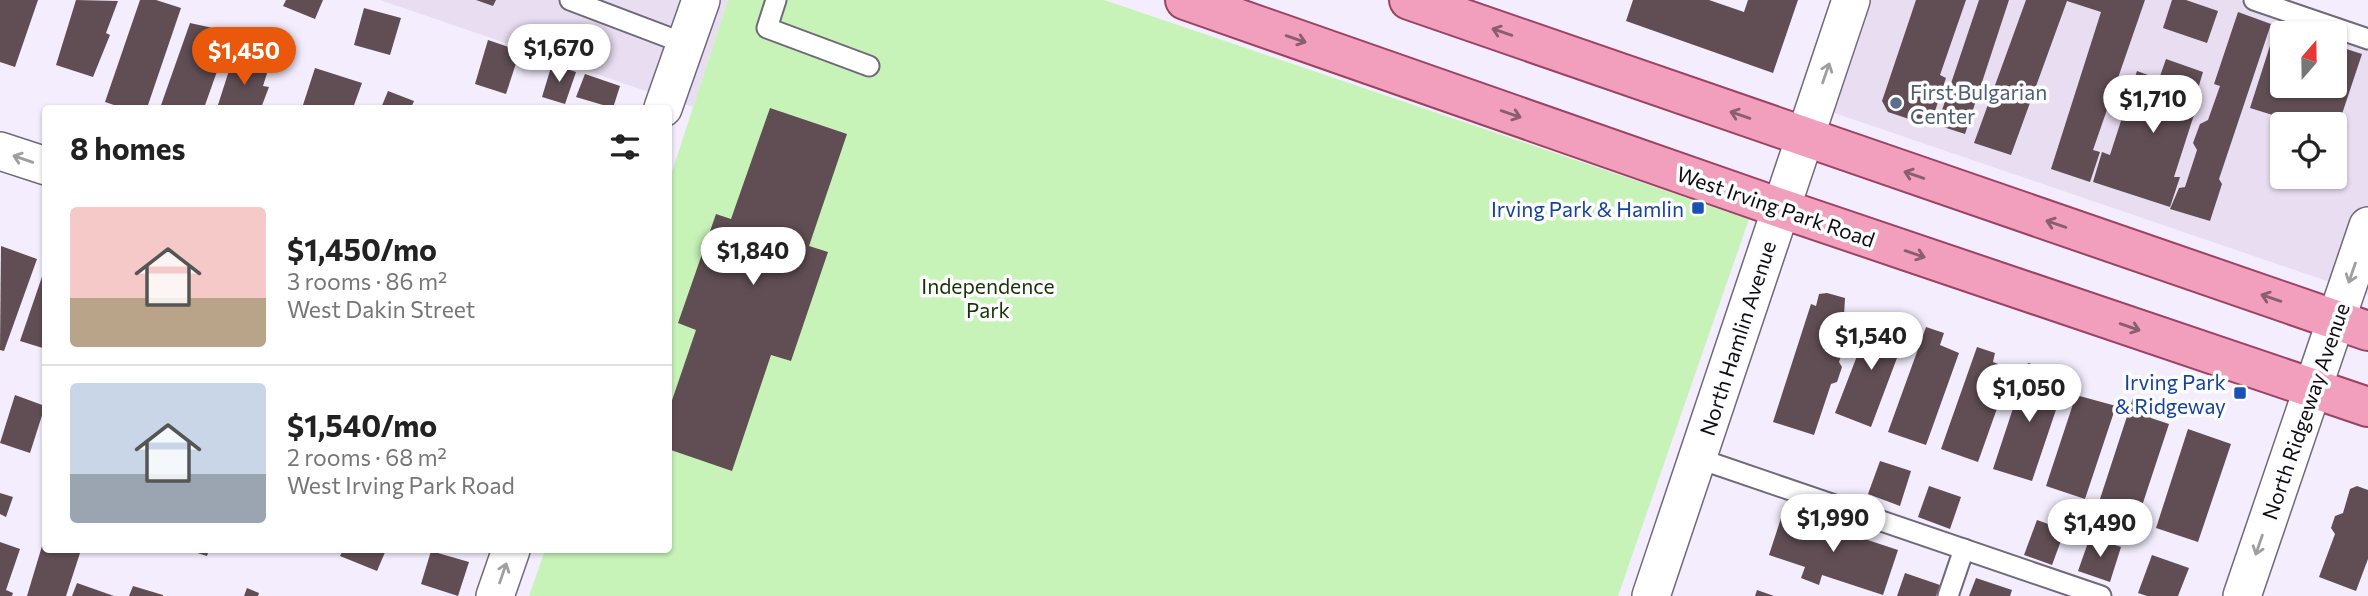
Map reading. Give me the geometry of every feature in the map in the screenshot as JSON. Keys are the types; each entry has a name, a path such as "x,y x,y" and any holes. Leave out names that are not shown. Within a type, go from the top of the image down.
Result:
{"main road":[{"name":"West Irving Park Road","path":"1185,0 1254,11 1780,208 2368,407"},
{"path":"1409,0 2352,326"}],"street":[{"path":"664,105 701,0"},
{"name":"North Hamlin Avenue","path":"1651,596 1851,0"},
{"path":"0,151 42,165"},
{"name":"North Ridgeway Avenue","path":"2242,596 2313,388 2352,326 2368,226"},
{"path":"495,596 510,553"}],"lane":[{"path":"570,0 686,44"},
{"path":"776,0 767,28 869,65"},
{"path":"2255,0 2368,39"},
{"path":"1697,458 2101,596"},
{"path":"1948,596 1964,549"}],"shaded area":[{"path":"380,0 728,0 693,107"},
{"path":"1858,0 2240,0 2301,21 2270,21 2270,98 2347,98 2347,37 2368,44 2368,295 1820,108"}],"green space":[{"name":"Independence Park","path":"728,0 1104,0 1749,219 1618,596 529,596 544,553 672,553 672,172"}],"building":[{"path":"0,0 38,0 15,67 0,62"},
{"path":"76,0 118,1 106,33 110,35 93,77 56,65"},
{"path":"140,0 156,0 181,8 148,105 114,105 105,102"},
{"path":"286,0 323,0 315,19 283,6"},
{"path":"476,0 496,0 493,6"},
{"path":"1633,0 1709,0 1744,12 1748,0 1798,0 1773,73 1626,21"},
{"path":"1916,0 1966,0 1940,75 1946,78 1930,126 1888,112 1882,101"},
{"path":"1979,0 2009,0 1965,134 1937,125"},
{"path":"2026,0 2145,0 2093,150 2100,152 2090,182 2051,169 2101,12 2067,1 2011,155 1974,143"},
{"path":"2172,0 2186,0 2218,11 2207,43 2163,28"},
{"path":"364,8 401,18 390,55 354,45"},
{"path":"2238,12 2270,24 2219,179 2222,184 2210,221 2170,209 2179,188 2185,187 2197,150 2193,143 2200,124 2208,120 2220,86 2214,84"},
{"path":"190,23 231,32 205,105 161,105"},
{"path":"488,40 520,51 506,94 475,84"},
{"path":"2270,46 2270,98 2347,98 2347,49 2362,54 2343,112 2270,112 2270,114 2250,108"},
{"path":"233,58 268,70 263,86 269,87 262,105 218,105"},
{"path":"2166,59 2203,72 2197,92 2201,93 2174,177 2180,177 2170,207 2093,182 2102,152 2110,155 2137,71 2159,79"},
{"path":"552,64 576,72 565,104 542,97"},
{"path":"315,68 362,83 354,105 303,105"},
{"path":"585,74 620,86 614,105 603,105 576,97"},
{"path":"388,91 414,101 412,105 382,105"},
{"path":"770,108 847,134 809,246 828,252 791,361 771,355 732,471 672,450 672,400 696,330 678,323 716,214 731,219"},
{"path":"1,246 37,259 4,351 0,350"},
{"path":"42,277 42,348 20,341"},
{"path":"1827,293 1845,298 1844,316 1853,319 1839,362 1842,367 1837,382 1831,384 1814,435 1773,422 1811,304 1816,306 1819,294"},
{"path":"1874,312 1891,318 1887,327 1906,334 1871,427 1835,413"},
{"path":"1926,327 1944,333 1940,345 1959,353 1926,445 1888,432"},
{"path":"1977,347 1995,353 1993,362 2011,369 1978,462 1941,449"},
{"path":"2028,363 2051,370 2048,381 2064,386 2032,481 1993,469"},
{"path":"15,395 42,405 42,415 30,453 0,443"},
{"path":"2076,395 2116,406 2085,499 2046,486"},
{"path":"2133,398 2154,405 2151,418 2169,424 2138,518 2098,505"},
{"path":"2188,429 2231,444 2198,542 2156,528"},
{"path":"1880,461 1911,471 1900,506 1868,494"},
{"path":"1929,486 1961,497 1950,529 1918,517"},
{"path":"2357,486 2368,490 2368,559 2356,591 2319,577 2335,534 2331,528 2335,516 2343,513 2350,489"},
{"path":"0,493 13,497 6,517 0,514"},
{"path":"1783,512 1898,550 1883,595 1822,575 1819,585 1801,578 1805,567 1769,555"},
{"path":"2037,520 2065,530 2052,565 2024,555"},
{"path":"2090,537 2121,547 2110,582 2078,571"},
{"path":"0,542 20,549 6,590 13,593 12,596 0,596"},
{"path":"42,546 42,553 80,553 66,596 27,596"},
{"path":"342,553 385,553 377,571 340,556"},
{"path":"430,553 469,562 458,596 421,584"},
{"path":"2152,555 2189,568 2178,596 2147,596 2138,593"},
{"path":"1905,573 1940,585 1936,596 1897,596"},
{"path":"1976,578 2012,590 2010,596 1969,596"},
{"path":"77,583 114,596 72,596"},
{"path":"133,586 163,595 163,596 129,596"},
{"path":"247,588 259,593 258,596 244,596"},
{"path":"1757,590 1774,596 1755,596"}],"place":[{"name":"First Bulgarian Center","path":"1896,103"},
{"name":"Irving Park & Hamlin","path":"1698,208"},
{"name":"Irving Park & Ridgeway","path":"2240,393"}]}
